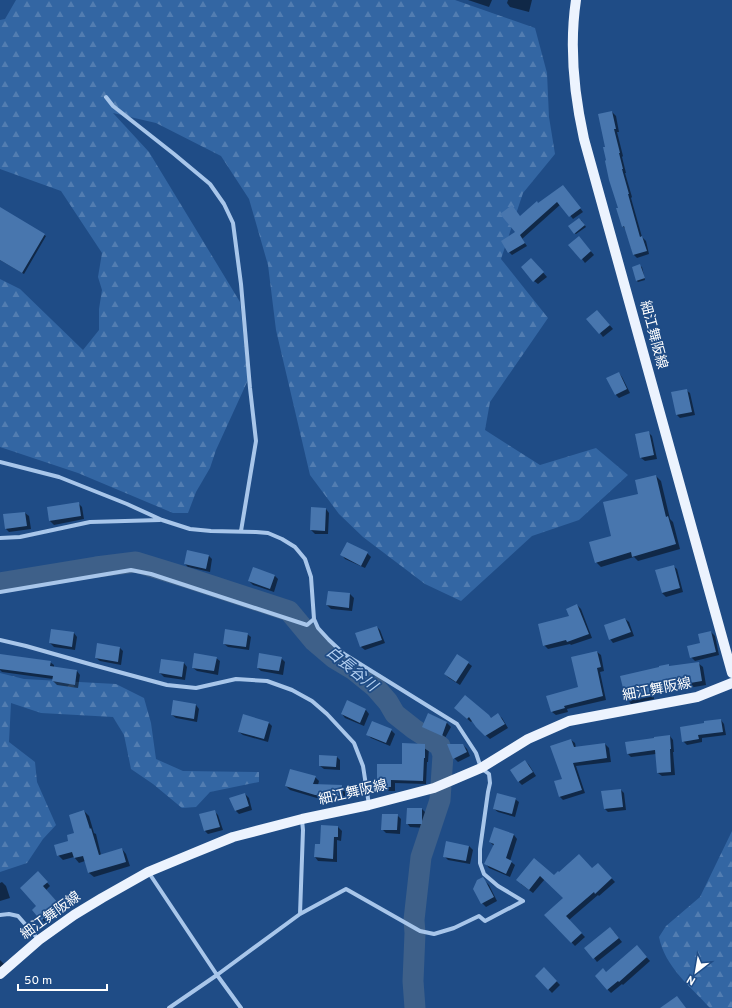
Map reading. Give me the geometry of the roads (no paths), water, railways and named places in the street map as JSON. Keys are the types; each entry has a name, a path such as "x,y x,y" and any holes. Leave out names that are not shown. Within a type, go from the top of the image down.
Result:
{"main road":[{"name":"細江舞阪線","path":"576,0 573,28 574,73 576,95 583,132 732,674"},
{"name":"細江舞阪線","path":"0,974 39,940 74,915 102,898 148,872 233,837 302,819 370,805 434,788 481,768 528,739 569,721 697,697 732,683"}],"street":[{"path":"106,97 113,106 210,184 224,204 233,224 241,284 256,441 241,531"},
{"path":"0,462 59,477 127,504 162,520 190,529 268,533 295,547 305,559 311,577 314,620 318,628 344,654 457,724 476,753 481,768 489,774 490,783 480,849 480,863 484,874 498,886 523,901 485,921 479,916 454,928 434,934 420,931 409,926 346,889 300,914 169,1008"},
{"path":"0,538 20,537 90,522 162,520"},
{"path":"0,592 131,570 151,574 307,625 314,620"},
{"path":"0,640 167,685 196,688 236,679 267,681 292,690 312,701 327,714 354,743 363,766 370,805"},
{"path":"300,914 303,830 302,819"},
{"path":"148,872 241,1008"},
{"path":"0,916 9,914 18,916 39,940"}],"waterway":[{"name":"白長谷川","path":"0,583 136,562 289,611 314,641 334,658 354,670 375,687 388,702 395,714 414,729 440,746 443,755 440,800 421,857 414,920 415,933 413,981 415,1008"}]}
